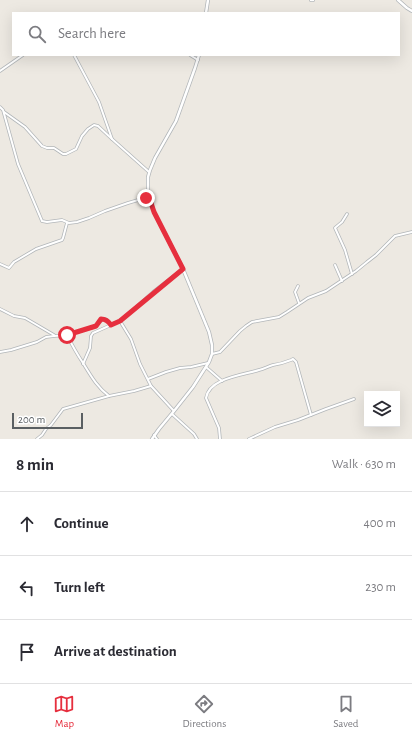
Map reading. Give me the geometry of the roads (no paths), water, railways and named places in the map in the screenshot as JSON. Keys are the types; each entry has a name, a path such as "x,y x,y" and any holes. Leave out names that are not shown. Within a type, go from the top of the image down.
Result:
{"street":[{"path":"206,12 208,0"},
{"path":"398,0 412,11"},
{"path":"0,71 22,56"},
{"path":"75,56 99,102 112,139"},
{"path":"192,56 198,60"},
{"path":"152,439 193,387 209,362 212,354 212,345 209,332 183,269 154,212 148,191 149,172 155,158 176,121 199,56"},
{"path":"0,107 4,112 25,127 42,146 54,148 63,154 69,153 76,149 82,136 88,129 94,125 98,126 149,172"},
{"path":"4,112 18,164 41,219 44,221 62,220 67,222 77,222 128,203 149,197"},
{"path":"347,214 342,222 335,228 345,250 352,274"},
{"path":"0,264 9,268 14,262 36,249 62,240 67,222"},
{"path":"212,354 220,352 240,331 252,322 278,316 314,295 326,291 376,256 395,236 412,232"},
{"path":"335,265 342,281"},
{"path":"84,364 90,348 92,334 94,332 120,321 183,269"},
{"path":"298,286 295,292 299,304"},
{"path":"0,309 14,316 25,318 54,336"},
{"path":"0,352 37,342 46,337 67,335 96,326 101,319 104,319 111,325"},
{"path":"120,321 133,342 140,364 151,386 174,411"},
{"path":"67,335 95,383 109,396"},
{"path":"220,439 219,428 206,398 211,388 222,381 238,375 257,371 294,359 300,374 311,415"},
{"path":"148,379 180,368 191,367 209,362"},
{"path":"206,367 222,381"},
{"path":"37,439 51,425 63,409 151,386"},
{"path":"249,439 275,427 354,399"},
{"path":"172,414 194,434 197,439"},
{"path":"154,435 157,439"}]}
